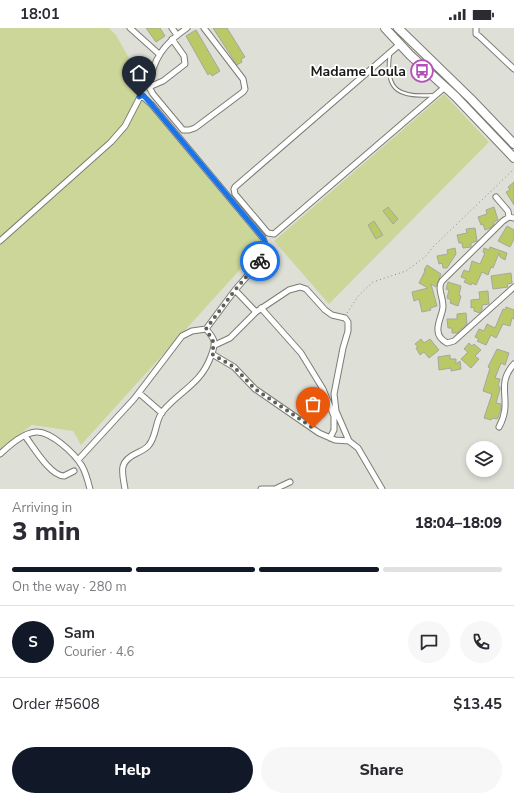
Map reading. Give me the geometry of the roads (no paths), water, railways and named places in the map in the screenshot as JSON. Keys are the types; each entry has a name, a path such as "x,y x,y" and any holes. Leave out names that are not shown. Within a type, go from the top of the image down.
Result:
{"main road":[{"path":"385,28 445,86 514,158"},
{"path":"398,28 511,138 514,144"}],"street":[{"path":"130,28 159,54"},
{"path":"172,28 177,35"},
{"path":"148,87 159,54 172,39 187,28"},
{"path":"148,87 184,130 195,128 243,92 245,87 243,79 204,28"},
{"path":"476,28 476,34 514,69"},
{"path":"148,87 163,81 185,64 184,56 172,39"},
{"path":"400,44 235,187 235,194 268,233 274,234 445,86"},
{"path":"0,241 111,142 131,118 139,97 143,95 267,244 264,258 235,290 206,329 192,330 182,336 153,372 139,394 78,460"},
{"path":"496,197 512,217 503,221 442,281 439,288 443,307 438,329 440,337 447,343 454,341 514,287"},
{"path":"215,345 230,338 256,312 289,290 302,288 309,292 328,312 345,318 348,322 348,330 336,382 334,401 336,411 349,441 358,448 382,489"},
{"path":"235,290 256,312"},
{"path":"261,308 301,353 323,389 334,416 334,430 330,438"},
{"path":"125,489 122,467 125,460 148,447 156,432 162,413 203,373 215,345 213,338 206,329"},
{"path":"212,354 234,367 262,394 319,433 330,438 349,441"},
{"path":"512,399 507,385 508,375 514,364"},
{"path":"139,394 162,413"},
{"path":"500,428 510,414"},
{"path":"0,454 25,436 39,432 47,433 64,446 78,460 85,472 90,489"},
{"path":"25,436 43,461 58,474 64,476 74,471"},
{"path":"260,489 274,489 290,482"}],"lane":[{"path":"391,51 390,75 392,82 398,90 402,94 409,95 435,95"}],"place":[{"name":"Madame Loula","path":"422,71"}]}
